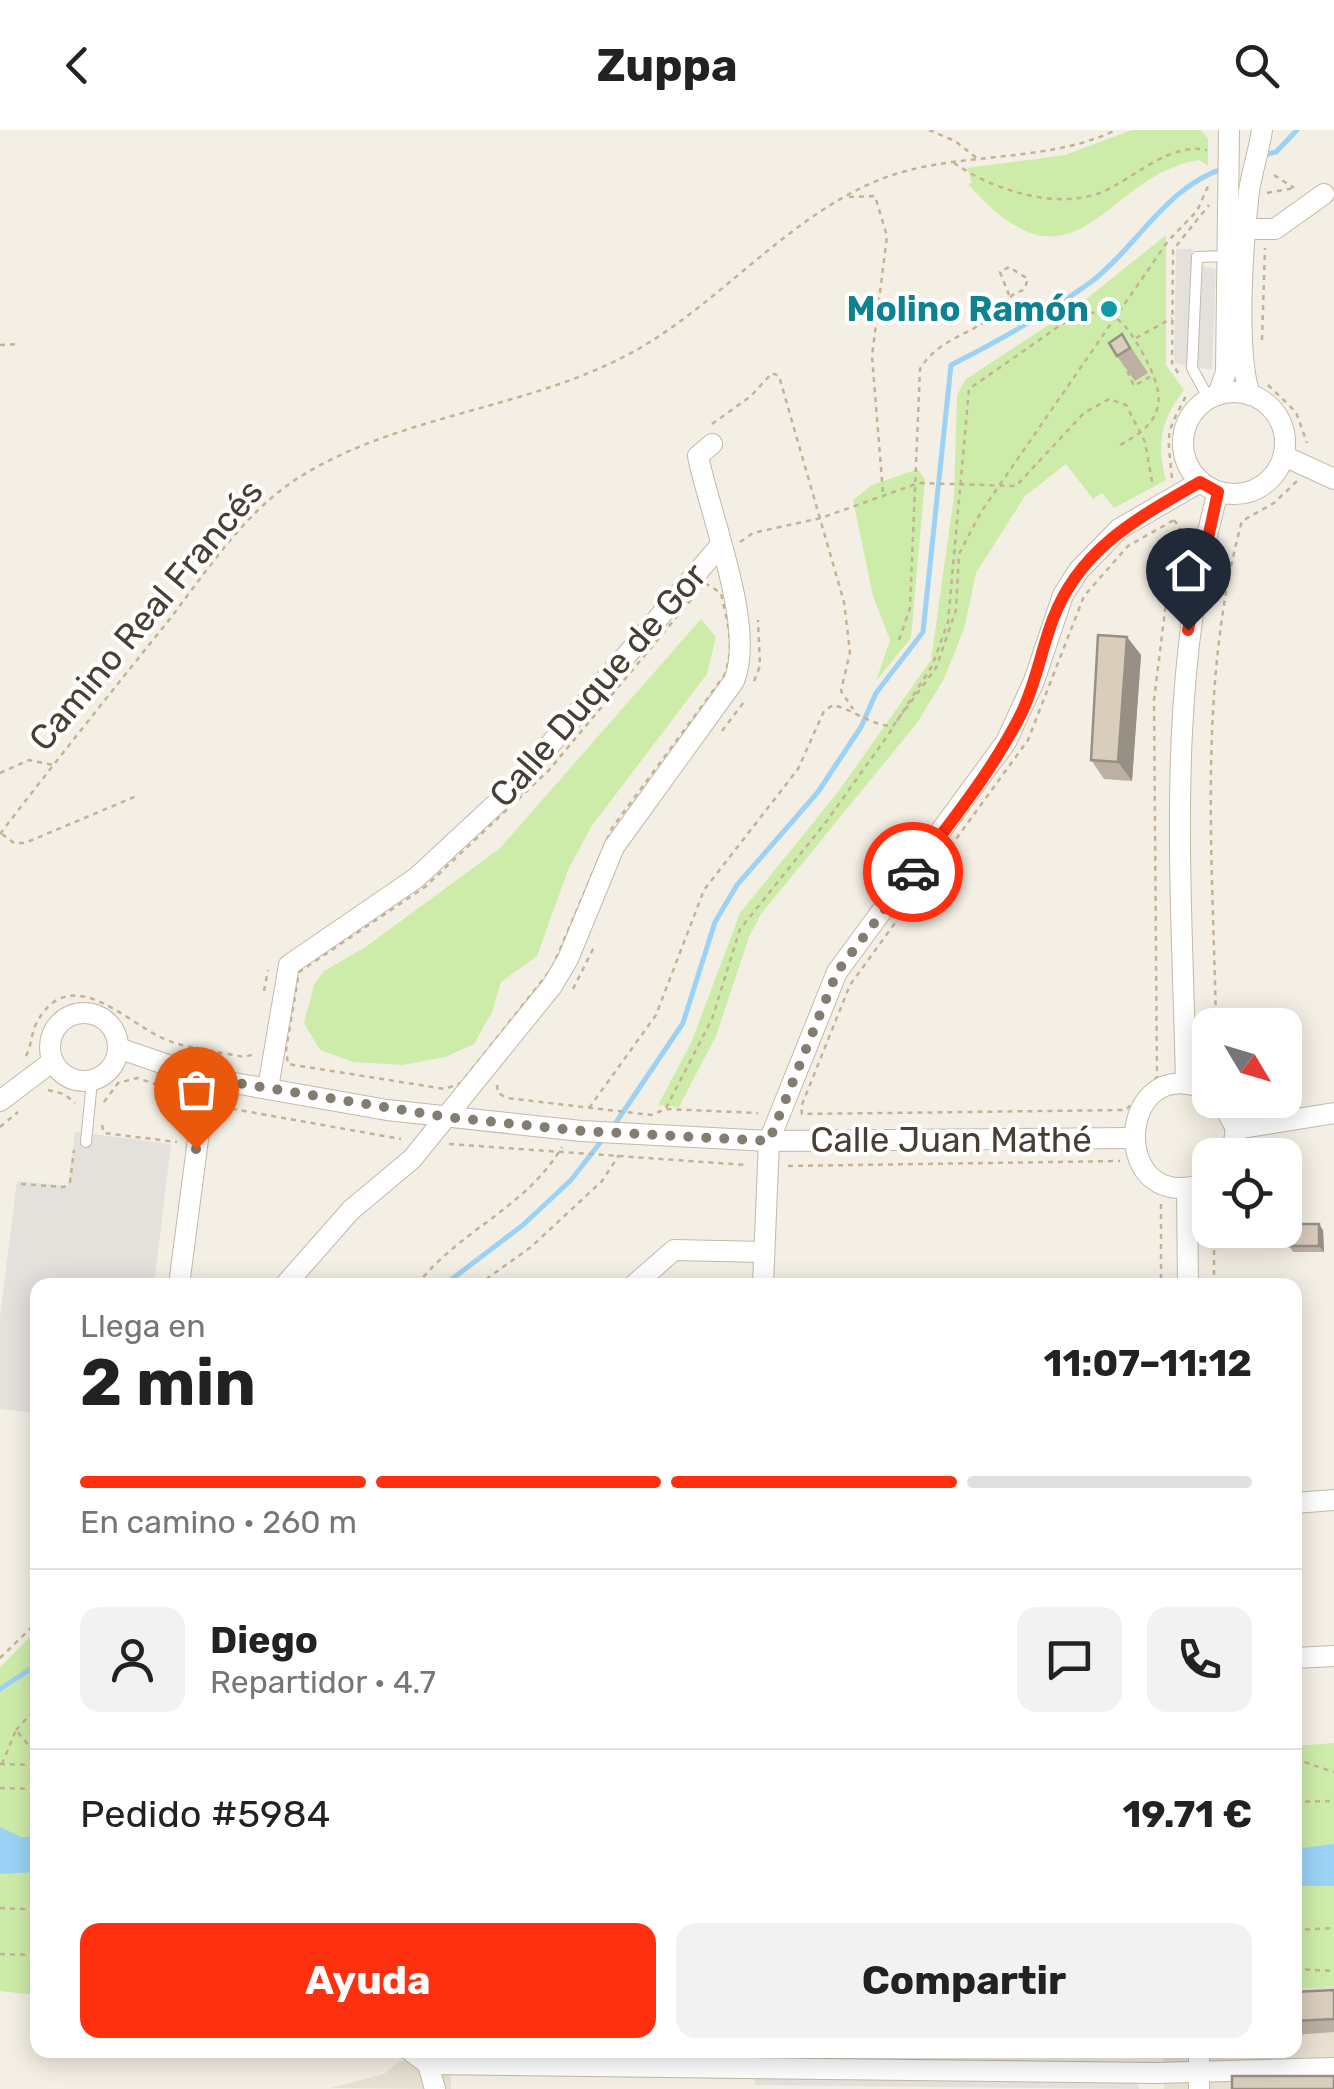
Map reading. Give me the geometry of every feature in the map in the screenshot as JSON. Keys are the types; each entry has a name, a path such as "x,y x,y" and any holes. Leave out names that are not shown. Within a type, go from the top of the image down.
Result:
{"street":[{"path":"1225,144 1242,188 1246,230 1244,372 1282,425 1284,456 1266,484 1235,495 1209,487 1184,454 1184,438 1197,409 1214,397 1226,380 1228,256 1242,188 1261,135"},
{"path":"1246,230 1284,225 1324,194"},
{"path":"1214,397 1256,386"},
{"name":"Calle Duque de Gor","path":"291,1278 352,1210 412,1160 552,986 568,959 614,846 734,681 743,640 698,456 710,431"},
{"path":"1284,456 1334,479"},
{"path":"1186,1084 1180,769 1188,630 1209,487"},
{"path":"763,1278 769,1141 837,972 1006,742 1034,681 1052,621 1079,570 1119,529 1209,487"},
{"name":"Calle Duque de Gor","path":"268,1088 289,965 416,878 513,788 719,546"},
{"path":"83,1013 104,1020 118,1048 110,1069 92,1080 69,1078 53,1061 50,1050 56,1029 83,1013"},
{"name":"Calle Juan Mathé","path":"118,1048 206,1078 580,1138 1132,1138"},
{"path":"0,1102 53,1061"},
{"path":"180,1278 206,1078"},
{"path":"1192,1086 1154,1094 1134,1122 1132,1138 1144,1168 1156,1180 1192,1186"},
{"path":"1236,1129 1334,1113"},
{"path":"1230,1118 1236,1129 1235,1138"},
{"path":"1187,1188 1188,1278"},
{"path":"642,1278 674,1250 764,1252"},
{"path":"1302,1502 1334,1500"},
{"path":"1302,1658 1334,1656"},
{"path":"420,2058 428,2064 718,2078 1199,2080 1334,2068"},
{"path":"428,2064 434,2089"}],"lane":[{"path":"1214,397 1192,368 1197,257 1228,256"},
{"path":"81,1139 92,1080"}],"path":[{"path":"929,130 970,149 979,160"},
{"name":"Camino Real Francés","path":"0,833 250,518 274,494 358,448 528,397 614,362 698,309 842,198 894,174 1081,145 1116,130"},
{"path":"952,163 995,185 1064,198 1101,192 1189,148 1225,144"},
{"path":"666,1109 712,1019 740,929 826,822 936,668 956,610 961,548 995,488 1168,241 1197,210 1242,188 1294,188 1264,169"},
{"path":"842,198 875,196 886,230 886,260 873,334 872,377 883,494"},
{"path":"1170,482 1168,426 1188,389 1172,363 1177,243 1216,198 1216,212"},
{"path":"1262,355 1268,239"},
{"path":"1177,243 1188,244"},
{"path":"900,640 910,608 920,369 935,348 996,314 1009,295 1024,290 1028,279 1009,267 1000,272 1009,295"},
{"path":"894,726 932,666 948,622 962,486 966,398 973,385 1074,315 1091,310 1114,316 1135,339 1154,374 1159,397 1154,417 1142,434 1120,444"},
{"path":"1135,339 1172,318"},
{"path":"0,344 18,344"},
{"path":"1142,352 1120,363 1134,386 1154,374"},
{"path":"710,431 716,418 741,404 772,373 779,376 844,602 850,652 841,692 853,709"},
{"path":"1256,386 1296,412 1307,445 1317,451"},
{"path":"719,546 738,543 753,533 821,518 915,484 995,488 1022,481 1084,413 1102,401 1126,404 1142,434 1154,490 1140,495"},
{"path":"1216,1008 1211,754 1223,614 1242,520 1302,480"},
{"path":"1174,520 1180,531 1169,578 1154,700 1156,1062 1157,1077 1126,1110 878,1115 800,1111 855,978 923,891 1028,740 1084,596 1128,546 1174,520"},
{"path":"711,584 721,593 732,642 724,676 612,828 589,874 559,957 512,1020 454,1088 294,1067 286,1060 299,972 425,887 549,770 699,587 711,584"},
{"path":"422,1278 448,1250 534,1188 559,1151 580,1138 656,1015 704,890 798,768 824,711 834,705 853,709 879,726 894,726"},
{"path":"0,774 29,760 53,764"},
{"path":"0,833 14,844 26,844 139,795"},
{"path":"264,992 270,964"},
{"path":"32,1037 52,1006 78,996 110,1004 166,1040 248,1057 258,1046"},
{"path":"181,1128 178,1142 104,1133 104,1102 118,1083 136,1078 174,1089 186,1099"},
{"path":"38,1092 51,1089 78,1106"},
{"path":"0,1127 24,1106"},
{"path":"608,1111 757,1113 767,1107"},
{"path":"215,1108 398,1138 405,1145"},
{"path":"442,1148 451,1144 559,1151 580,1138"},
{"path":"580,1138 620,1154 694,1164 746,1165"},
{"path":"22,1184 64,1188 70,1182 81,1139"},
{"path":"488,1278 532,1247 602,1181 620,1154"},
{"path":"807,1166 1122,1160 1127,1164"},
{"path":"1161,1198 1161,1278"},
{"path":"1214,1248 1214,1278"},
{"path":"0,1658 30,1629"},
{"path":"30,1715 16,1730 1,1764 30,1765"},
{"path":"16,1730 30,1748"},
{"path":"1302,1761 1334,1772"},
{"path":"0,1788 30,1789"},
{"path":"1302,1802 1334,1801"},
{"path":"0,1908 30,1910"},
{"path":"1302,1930 1334,1928"},
{"path":"0,1954 30,1955"},
{"path":"1302,1969 1334,1970"}],"shaded area":[{"path":"1176,249 1192,249 1204,267 1216,269 1212,370 1174,363"},
{"path":"75,1132 171,1144 155,1278 30,1278 30,1412 0,1409 0,1318 17,1181 68,1186"},
{"path":"1334,1986 1334,2089 1164,2089 1163,2058 1302,2058 1302,1988"},
{"path":"400,2061 451,2068 451,2089 330,2088 384,2074"},
{"path":"754,2077 1138,2082 1139,2089 755,2085"}],"green space":[{"path":"1132,130 1201,130 1208,139 1208,166 1199,160 1166,170 1088,224 1064,235 1037,235 1005,219 968,184 972,183 967,168 1065,155"},
{"path":"1166,235 1166,365 1184,390 1163,433 1161,455 1166,480 1114,508 1102,493 1093,499 1066,464 1025,496 976,573 964,629 944,679 917,723 761,914 749,937 716,1036 679,1107 658,1105 691,1043 740,913 838,792 931,660 954,496 957,395 966,379 1076,307"},
{"path":"918,469 925,480 911,638 876,681 890,640 873,596 853,500 872,485"},
{"path":"701,619 716,637 707,674 591,827 568,870 537,956 501,982 492,1012 474,1044 445,1057 403,1065 353,1062 320,1050 304,1023 314,985 324,971 367,946 500,848"},
{"path":"30,1637 30,1994 0,1991 0,1667"},
{"path":"1334,1743 1334,1986 1302,1988 1302,1745"}],"water":[{"path":"0,1827 30,1837 30,1872 0,1874"},
{"path":"1334,1844 1334,1886 1302,1886 1302,1848"}],"building":[{"path":"1122,334 1130,348 1117,356 1109,343"},
{"path":"1098,635 1127,637 1118,762 1091,760"},
{"path":"1302,1224 1319,1224 1319,1246 1302,1246"},
{"path":"1334,1990 1334,2019 1302,2021 1302,1992"},
{"path":"1232,2076 1334,2076 1334,2089 1232,2089"}],"waterway":[{"path":"1264,155 1276,152 1297,130"},
{"path":"613,1127 683,1023 715,922 737,885 818,792 861,727 876,693 923,632 951,365 1023,326 1091,282 1169,202 1204,177 1225,168"},
{"path":"453,1278 523,1225 571,1180 603,1139"},
{"path":"0,1689 30,1669"}],"way so far":[{"path":"196,1149 206,1078 446,1117 582,1131 769,1141 837,972 913,872"}],"place":[{"name":"Molino Ramón","path":"1109,309"}],"route":[{"path":"913,872 1006,742 1034,681 1063,595 1079,570 1119,529 1200,482 1218,492 1188,630"}]}
